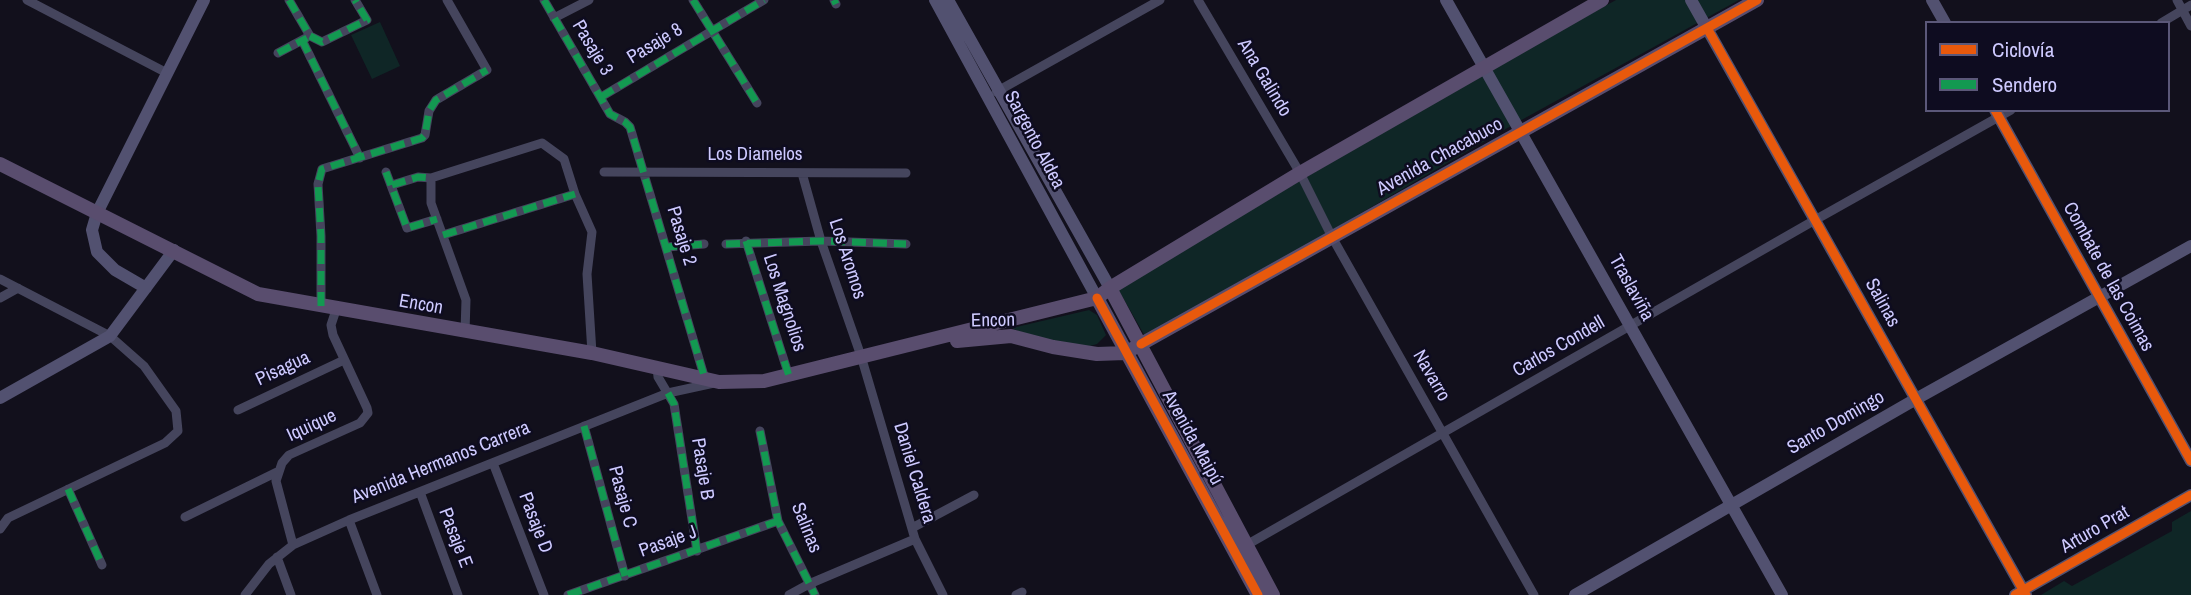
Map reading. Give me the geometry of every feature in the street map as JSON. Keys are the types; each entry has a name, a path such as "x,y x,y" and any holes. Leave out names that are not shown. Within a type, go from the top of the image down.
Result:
{"main road":[{"path":"1097,298 1300,173 1602,0"},
{"name":"Avenida Chacabuco","path":"1125,353 1756,0"},
{"name":"Encon","path":"0,164 258,294 336,310 592,353 712,380 764,381 789,376 1097,298"},
{"name":"Avenida Maipú","path":"1110,288 1241,548 1258,595"},
{"name":"Avenida Maipú","path":"1097,298 1125,353 1241,548 1273,595"},
{"name":"Encon","path":"861,356 982,337 1011,336 1086,352 1125,353"}],"street":[{"path":"27,0 167,73"},
{"path":"146,288 115,270 97,251 92,230 97,213 204,0"},
{"path":"289,0 360,158"},
{"path":"278,53 306,38 322,42 367,20 355,0"},
{"path":"321,306 319,175 322,169 419,140 425,135 429,111 436,100 487,70 447,0"},
{"name":"Pasaje 3","path":"544,0 610,114"},
{"path":"554,19 589,0"},
{"path":"692,0 757,103"},
{"name":"Pasaje 8","path":"601,97 764,0"},
{"name":"Sargento Aldea","path":"935,0 994,93 1110,288"},
{"name":"Sargento Aldea","path":"948,0 1097,298"},
{"path":"994,93 1160,0"},
{"name":"Ana Galindo","path":"1198,0 1300,173"},
{"name":"Traslaviña","path":"1446,0 1782,595"},
{"name":"Salinas","path":"1691,0 2022,593"},
{"path":"1932,0 1944,21"},
{"path":"2176,0 2187,8 2191,26"},
{"path":"2164,21 2187,8"},
{"name":"Pasaje 2","path":"610,114 630,127 642,173 712,380"},
{"name":"Carlos Condell","path":"1241,548 1997,114"},
{"name":"Combate de las Coimas","path":"1997,114 2191,461"},
{"path":"392,184 418,177 431,178 542,143 564,159 575,194 592,232 587,274 592,353"},
{"path":"386,172 407,228 437,219"},
{"name":"Los Diamelos","path":"604,172 906,173"},
{"name":"Los Aromos","path":"802,173 821,241 861,356"},
{"name":"Navarro","path":"1300,173 1332,237 1534,595"},
{"path":"431,178 431,203 466,300 466,332"},
{"path":"443,235 575,194"},
{"path":"726,244 746,241 821,241 906,244"},
{"name":"Los Magnolios","path":"746,241 789,376"},
{"path":"667,247 704,244"},
{"name":"Santo Domingo","path":"1575,595 1916,399 2191,246"},
{"path":"0,398 110,336 174,250"},
{"path":"0,279 110,336 144,366 176,411 178,431 165,443 8,518 0,529"},
{"path":"0,298 18,288"},
{"name":"Iquique","path":"278,472 289,455 360,423 367,417 368,408 331,330 336,310"},
{"name":"Daniel Caldera","path":"861,356 915,539 943,595"},
{"name":"Pisagua","path":"238,410 344,360"},
{"path":"657,367 658,377 668,393"},
{"name":"Avenida Hermanos Carrera","path":"245,595 277,557 293,545 584,426 668,393 712,380"},
{"name":"Pasaje B","path":"668,393 674,404 697,551"},
{"name":"Pasaje C","path":"584,426 625,576"},
{"name":"Salinas","path":"760,431 778,522 814,595"},
{"name":"Pasaje D","path":"493,463 543,593"},
{"path":"185,517 278,472 278,492 293,545"},
{"path":"68,489 102,565"},
{"name":"Pasaje E","path":"420,492 458,595"},
{"path":"912,528 974,495"},
{"name":"Arturo Prat","path":"2022,593 2191,495"},
{"path":"349,520 377,595"},
{"name":"Pasaje J","path":"568,595 778,522"},
{"path":"789,595 915,539"},
{"path":"277,557 291,595"},
{"path":"532,595 543,593"}],"green space":[{"path":"1616,0 1739,0 1516,123 1146,338 1118,289 1486,70"},
{"path":"380,22 400,66 372,79 351,35"},
{"path":"1089,310 1097,315 1106,335 1097,344 1090,346 1068,345 1026,335 1012,328"},
{"path":"2191,511 2191,595 2041,595 2064,581 2072,586 2172,531 2172,522"}],"marked path":[{"path":"289,0 310,36"},
{"path":"310,36 322,42 367,20 355,0"},
{"path":"544,0 610,114 630,127 705,379"},
{"path":"693,0 757,103"},
{"path":"601,97 764,0"},
{"path":"834,0 836,4"},
{"path":"278,53 307,38"},
{"path":"302,40 360,158"},
{"path":"321,306 318,184 322,169 422,138 425,135 429,111 436,100 487,70"},
{"path":"386,172 407,228 437,219"},
{"path":"392,185 418,177 431,178"},
{"path":"443,235 575,194"},
{"path":"746,241 789,376"},
{"path":"726,244 821,241 906,244"},
{"path":"667,247 704,244"},
{"path":"668,393 674,404 697,551"},
{"path":"584,426 625,576"},
{"path":"760,431 778,521 815,595"},
{"path":"68,489 102,565"},
{"path":"568,595 778,521"}],"cycle path":[{"path":"1141,344 1757,0"},
{"path":"1707,28 2026,595"},
{"path":"1996,112 2191,461"},
{"path":"1097,298 1258,595"},
{"path":"2015,595 2191,495"}]}
